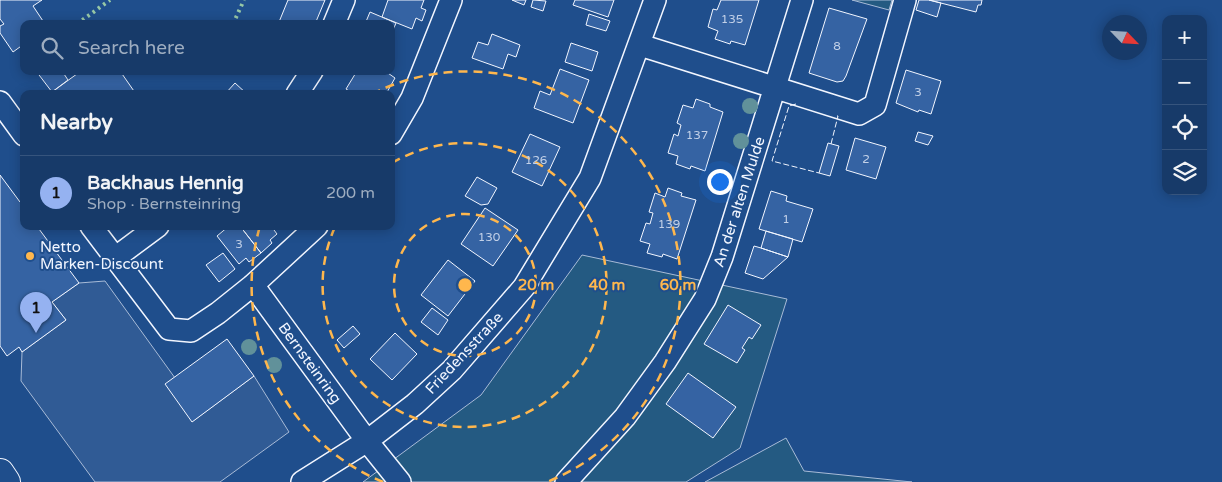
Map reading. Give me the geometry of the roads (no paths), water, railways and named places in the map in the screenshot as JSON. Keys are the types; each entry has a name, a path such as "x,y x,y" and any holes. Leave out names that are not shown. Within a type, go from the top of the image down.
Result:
{"main road":[{"path":"0,473 6,482"}],"street":[{"path":"336,20 344,0"},
{"path":"395,127 412,98 451,0"},
{"name":"Friedensstraße","path":"302,482 367,441 414,404 452,370 524,287 590,178 640,46 655,0"},
{"path":"775,88 802,0"},
{"path":"640,46 859,114 875,105 905,0"},
{"path":"300,90 309,75"},
{"name":"An der alten Mulde","path":"566,482 625,417 665,362 705,299 722,256 775,88"},
{"path":"0,102 20,130"},
{"path":"94,230 169,329 191,331 218,313 252,285 313,230"},
{"path":"115,258 153,230"},
{"name":"Bernsteinring","path":"252,285 367,441"},
{"path":"367,441 400,482"}],"place":[{"name":"Netto Marken-Discount","path":"30,256"},
{"name":"Backhaus Hennig","path":"36,333"}]}
